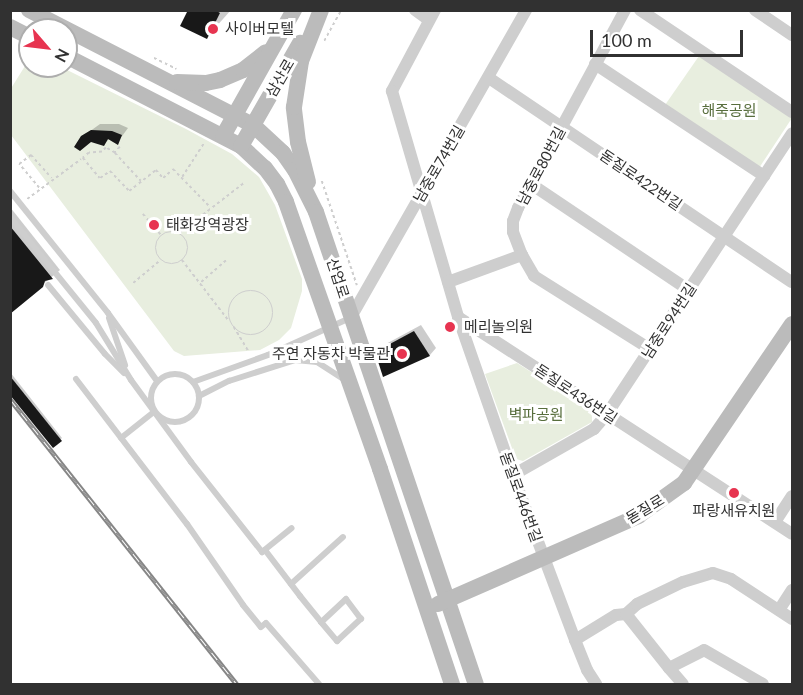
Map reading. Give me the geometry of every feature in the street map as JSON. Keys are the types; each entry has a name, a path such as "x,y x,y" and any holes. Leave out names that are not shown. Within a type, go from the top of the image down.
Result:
{"main road":[{"name":"산업로","path":"29,10 171,74 253,125 283,153 306,190 316,212 476,684"},
{"name":"삼산로","path":"224,136 294,10"},
{"path":"316,212 298,142 294,107 301,61 320,10"},
{"name":"삼산로","path":"241,146 320,10"},
{"path":"171,74 193,84 220,80 255,62 280,35"},
{"name":"산업로","path":"78,62 241,146 265,168 286,202 452,684"},
{"name":"돋질로","path":"427,609 638,516 684,483 792,324"},
{"path":"442,654 444,684"}],"street":[{"path":"415,10 432,15"},
{"name":"남중로74번길","path":"351,317 526,10"},
{"name":"남중로80번길","path":"625,10 531,184 513,221 513,232 534,276 650,349"},
{"path":"640,10 792,112"},
{"path":"755,10 792,35"},
{"name":"돋질로446번길","path":"432,15 392,91 458,317 543,559 587,670 596,684"},
{"path":"595,64 764,177"},
{"name":"돋질로422번길","path":"489,78 792,282"},
{"name":"남중로94번길","path":"513,475 594,429 607,414 792,133"},
{"path":"531,184 689,290"},
{"path":"448,282 522,255"},
{"name":"돋질로436번길","path":"458,317 792,534"},
{"path":"775,522 792,496"},
{"path":"575,640 616,615 626,614 637,604 712,573 731,579 792,618"},
{"path":"779,610 792,590"},
{"path":"626,614 683,684"},
{"path":"669,668 704,650 764,684"}],"lane":[{"path":"10,190 108,313 157,381"},
{"path":"10,217 96,323 130,380"},
{"path":"48,285 155,411 262,552 292,528"},
{"path":"108,313 130,380"},
{"path":"193,382 254,360 351,317"},
{"path":"199,396 220,385 295,360 306,360 328,367 349,386"},
{"path":"171,374 187,376 193,382 199,396 195,411 182,421 167,421 155,411 151,396 157,381 171,374"},
{"path":"76,379 249,612 261,627 266,623 319,684"},
{"path":"121,438 155,411"},
{"path":"291,584 343,537"},
{"path":"265,550 321,622 337,641 361,619 346,599 321,622"}],"path":[{"path":"320,48 341,10"},
{"path":"145,54 171,74"},
{"path":"181,178 206,140"},
{"path":"115,153 120,147"},
{"path":"52,178 31,154 19,164 39,189 89,153 102,152 106,148 115,153 141,181"},
{"path":"83,158 100,178 110,171 129,191 156,170 163,177 172,170 211,208"},
{"path":"321,179 358,289"},
{"path":"178,233 245,182"},
{"path":"143,214 162,236"},
{"path":"171,232 178,233 188,243 187,254 182,260 170,264 161,259 156,245 162,236 171,232"},
{"path":"134,283 161,259"},
{"path":"182,260 233,326 254,360"},
{"path":"200,283 226,260"},
{"path":"254,291 267,298 271,304 272,318 265,330 245,334 233,326 229,312 234,299 246,292 254,291"}],"green space":[{"name":"해죽공원","path":"699,56 792,118 759,168 665,105"},
{"name":"태화강역광장","path":"78,75 232,154 259,177 275,205 302,279 302,291 291,328 279,340 260,350 184,356 174,351 11,135 10,90 18,77 78,78"},
{"name":"벽파공원","path":"517,363 561,391 591,413 592,417 592,422 523,461 516,459 485,374"}],"building":[{"path":"188,10 215,10 220,13 207,39 180,26"},
{"path":"91,130 112,131 122,135 118,145 108,139 104,146 91,142 80,151 74,147 81,136"},
{"path":"10,226 53,279 45,281 43,287 10,314"},
{"name":"주연 자동차 박물관","path":"414,331 430,356 383,377 375,352"},
{"path":"10,376 62,441 53,448 10,395"}],"railway":[{"path":"10,399 237,684"}],"place":[{"name":"사이버모텔","path":"213,29"},
{"name":"태화강역광장","path":"154,225"},
{"name":"메리놀의원","path":"450,327"},
{"name":"주연 자동차 박물관","path":"402,354"},
{"name":"파랑새유치원","path":"734,493"}]}
